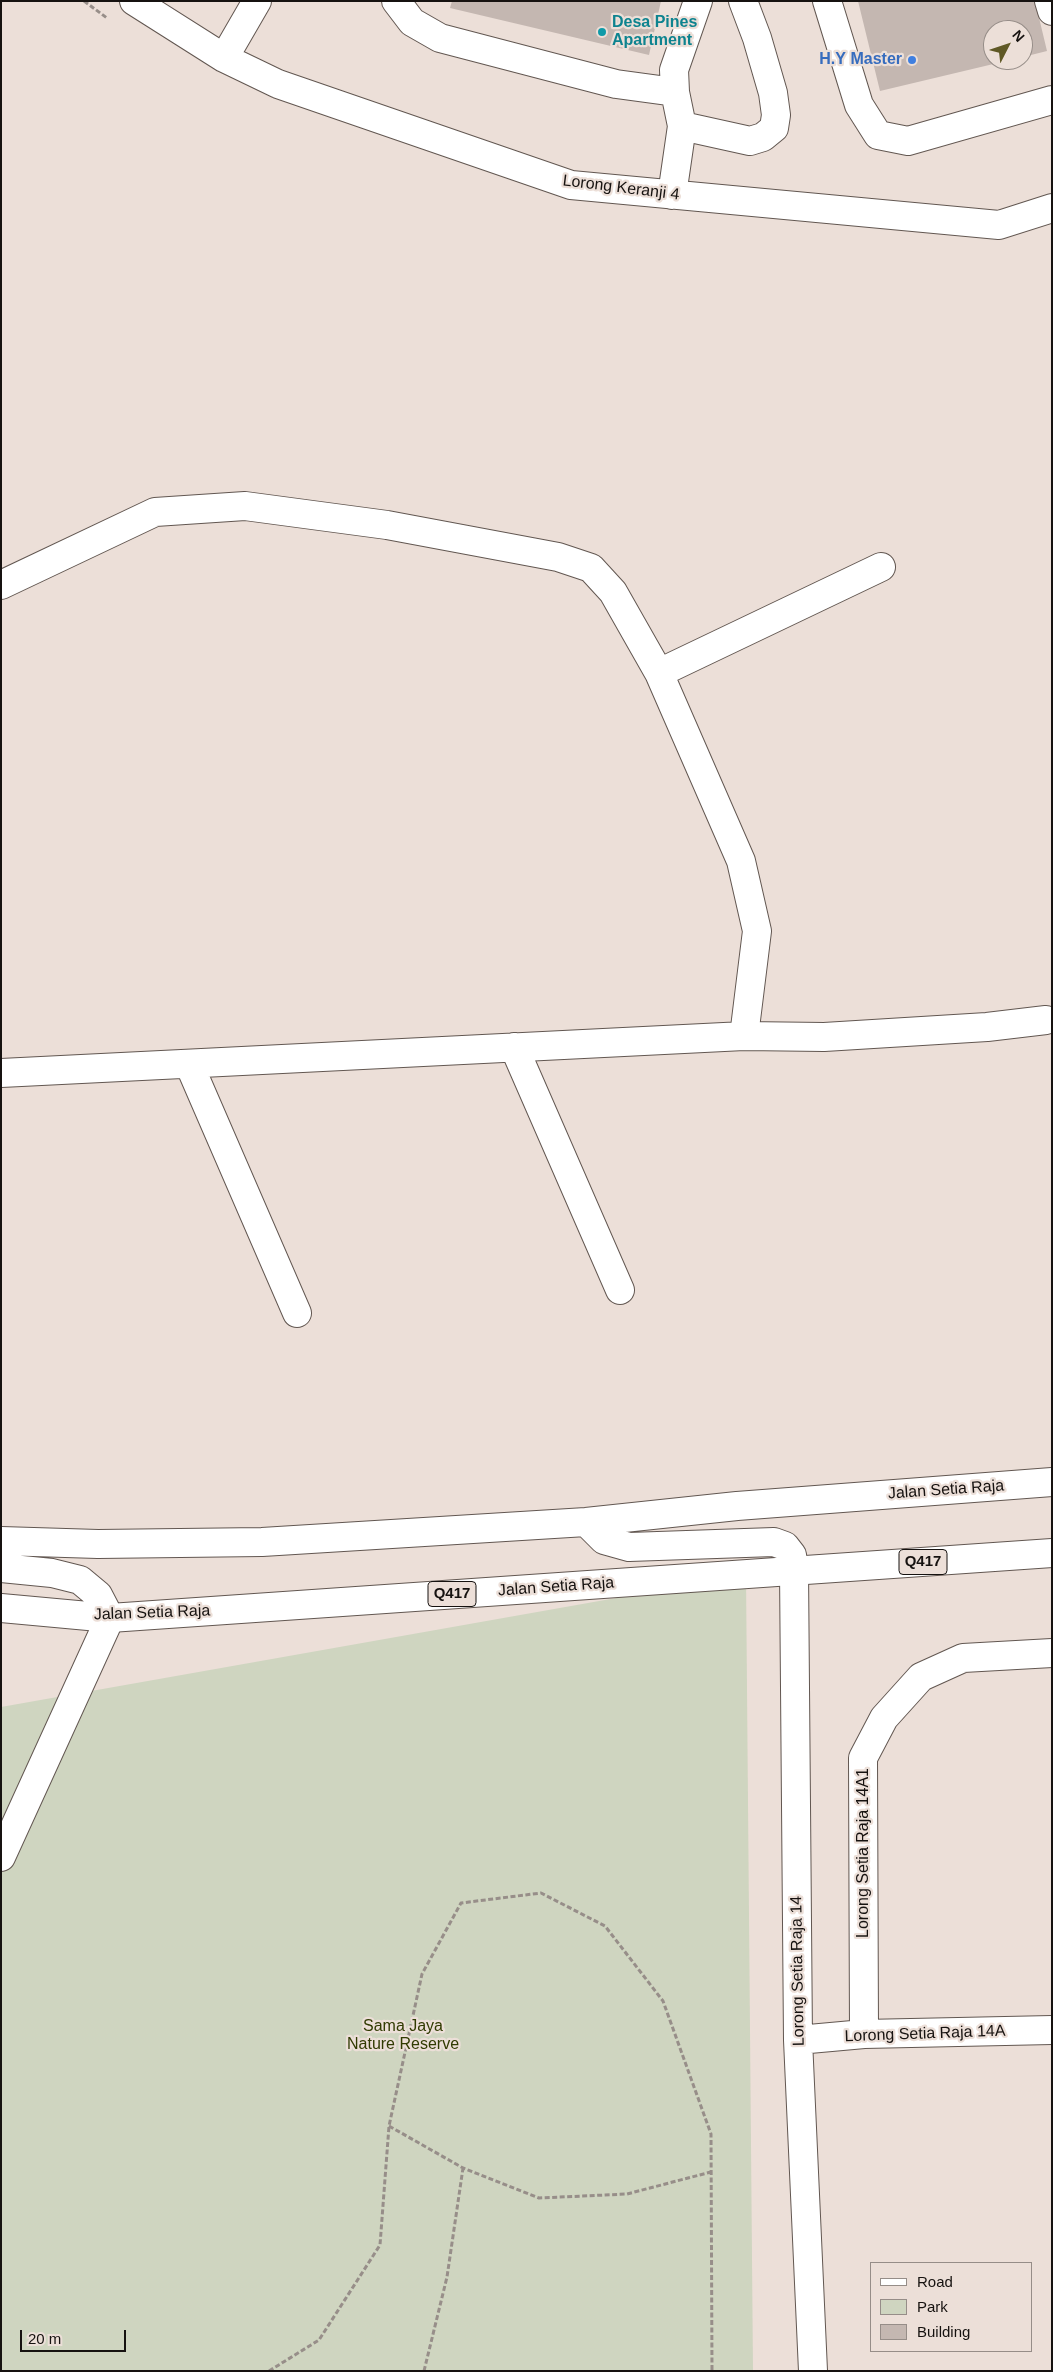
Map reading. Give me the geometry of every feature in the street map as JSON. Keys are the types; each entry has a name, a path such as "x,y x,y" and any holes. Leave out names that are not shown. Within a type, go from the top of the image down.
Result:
{"main road":[{"name":"Lorong Keranji 4","path":"134,1 224,58 278,84 571,185 999,226 1052,208"},
{"path":"224,58 257,1"},
{"path":"396,1 412,22 440,38 616,84 675,92"},
{"path":"672,195 682,126 675,92 674,70 698,1"},
{"path":"682,126 750,142 763,138 774,128 776,115 773,93 757,38 743,1"},
{"path":"827,1 859,105 878,135 908,141 1052,100"},
{"path":"1049,1 1052,11"},
{"path":"1,585 155,512 245,506 387,525 558,557 591,568 613,592 659,673 741,861 757,931 744,1036"},
{"path":"659,673 881,567"},
{"path":"1,1073 744,1036 834,1036 988,1027 1046,1020"},
{"path":"514,1047 620,1290"},
{"path":"189,1064 297,1313"},
{"name":"Jalan Setia Raja","path":"1,1540 98,1544 262,1542 586,1522 737,1506 1052,1482"},
{"name":"Lorong Setia Raja 14","path":"586,1522 604,1540 629,1547 774,1542 785,1546 792,1555 794,1570 798,2040 813,2371"},
{"name":"Jalan Setia Raja","path":"1,1608 110,1618 1052,1553"},
{"path":"1,1568 52,1573 80,1580 98,1595 110,1618 1,1857"},
{"name":"Lorong Setia Raja 14A1","path":"864,2034 863,1758 884,1718 921,1677 963,1658 1052,1653"},
{"name":"Lorong Setia Raja 14A","path":"798,2040 864,2034 1052,2030"}],"path":[{"path":"269,2371 319,2340 380,2245 389,2126 422,1974 461,1903 541,1893 605,1926 663,2001 711,2134 712,2371"},
{"path":"389,2126 463,2168 539,2198 627,2194 711,2172"},
{"path":"424,2371 447,2277 463,2168"}],"green space":[{"name":"Sama Jaya Nature Reserve","path":"746,1575 753,2371 1,2371 1,1707"}],"building":[{"name":"Desa Pines Apartment","path":"452,1 661,1 649,55 450,8"},
{"path":"858,1 1035,1 1047,51 1033,54 1033,20 983,20 983,66 880,91"}],"place":[{"name":"Desa Pines Apartment","path":"602,32"},
{"name":"H.Y Master","path":"912,60"}]}
